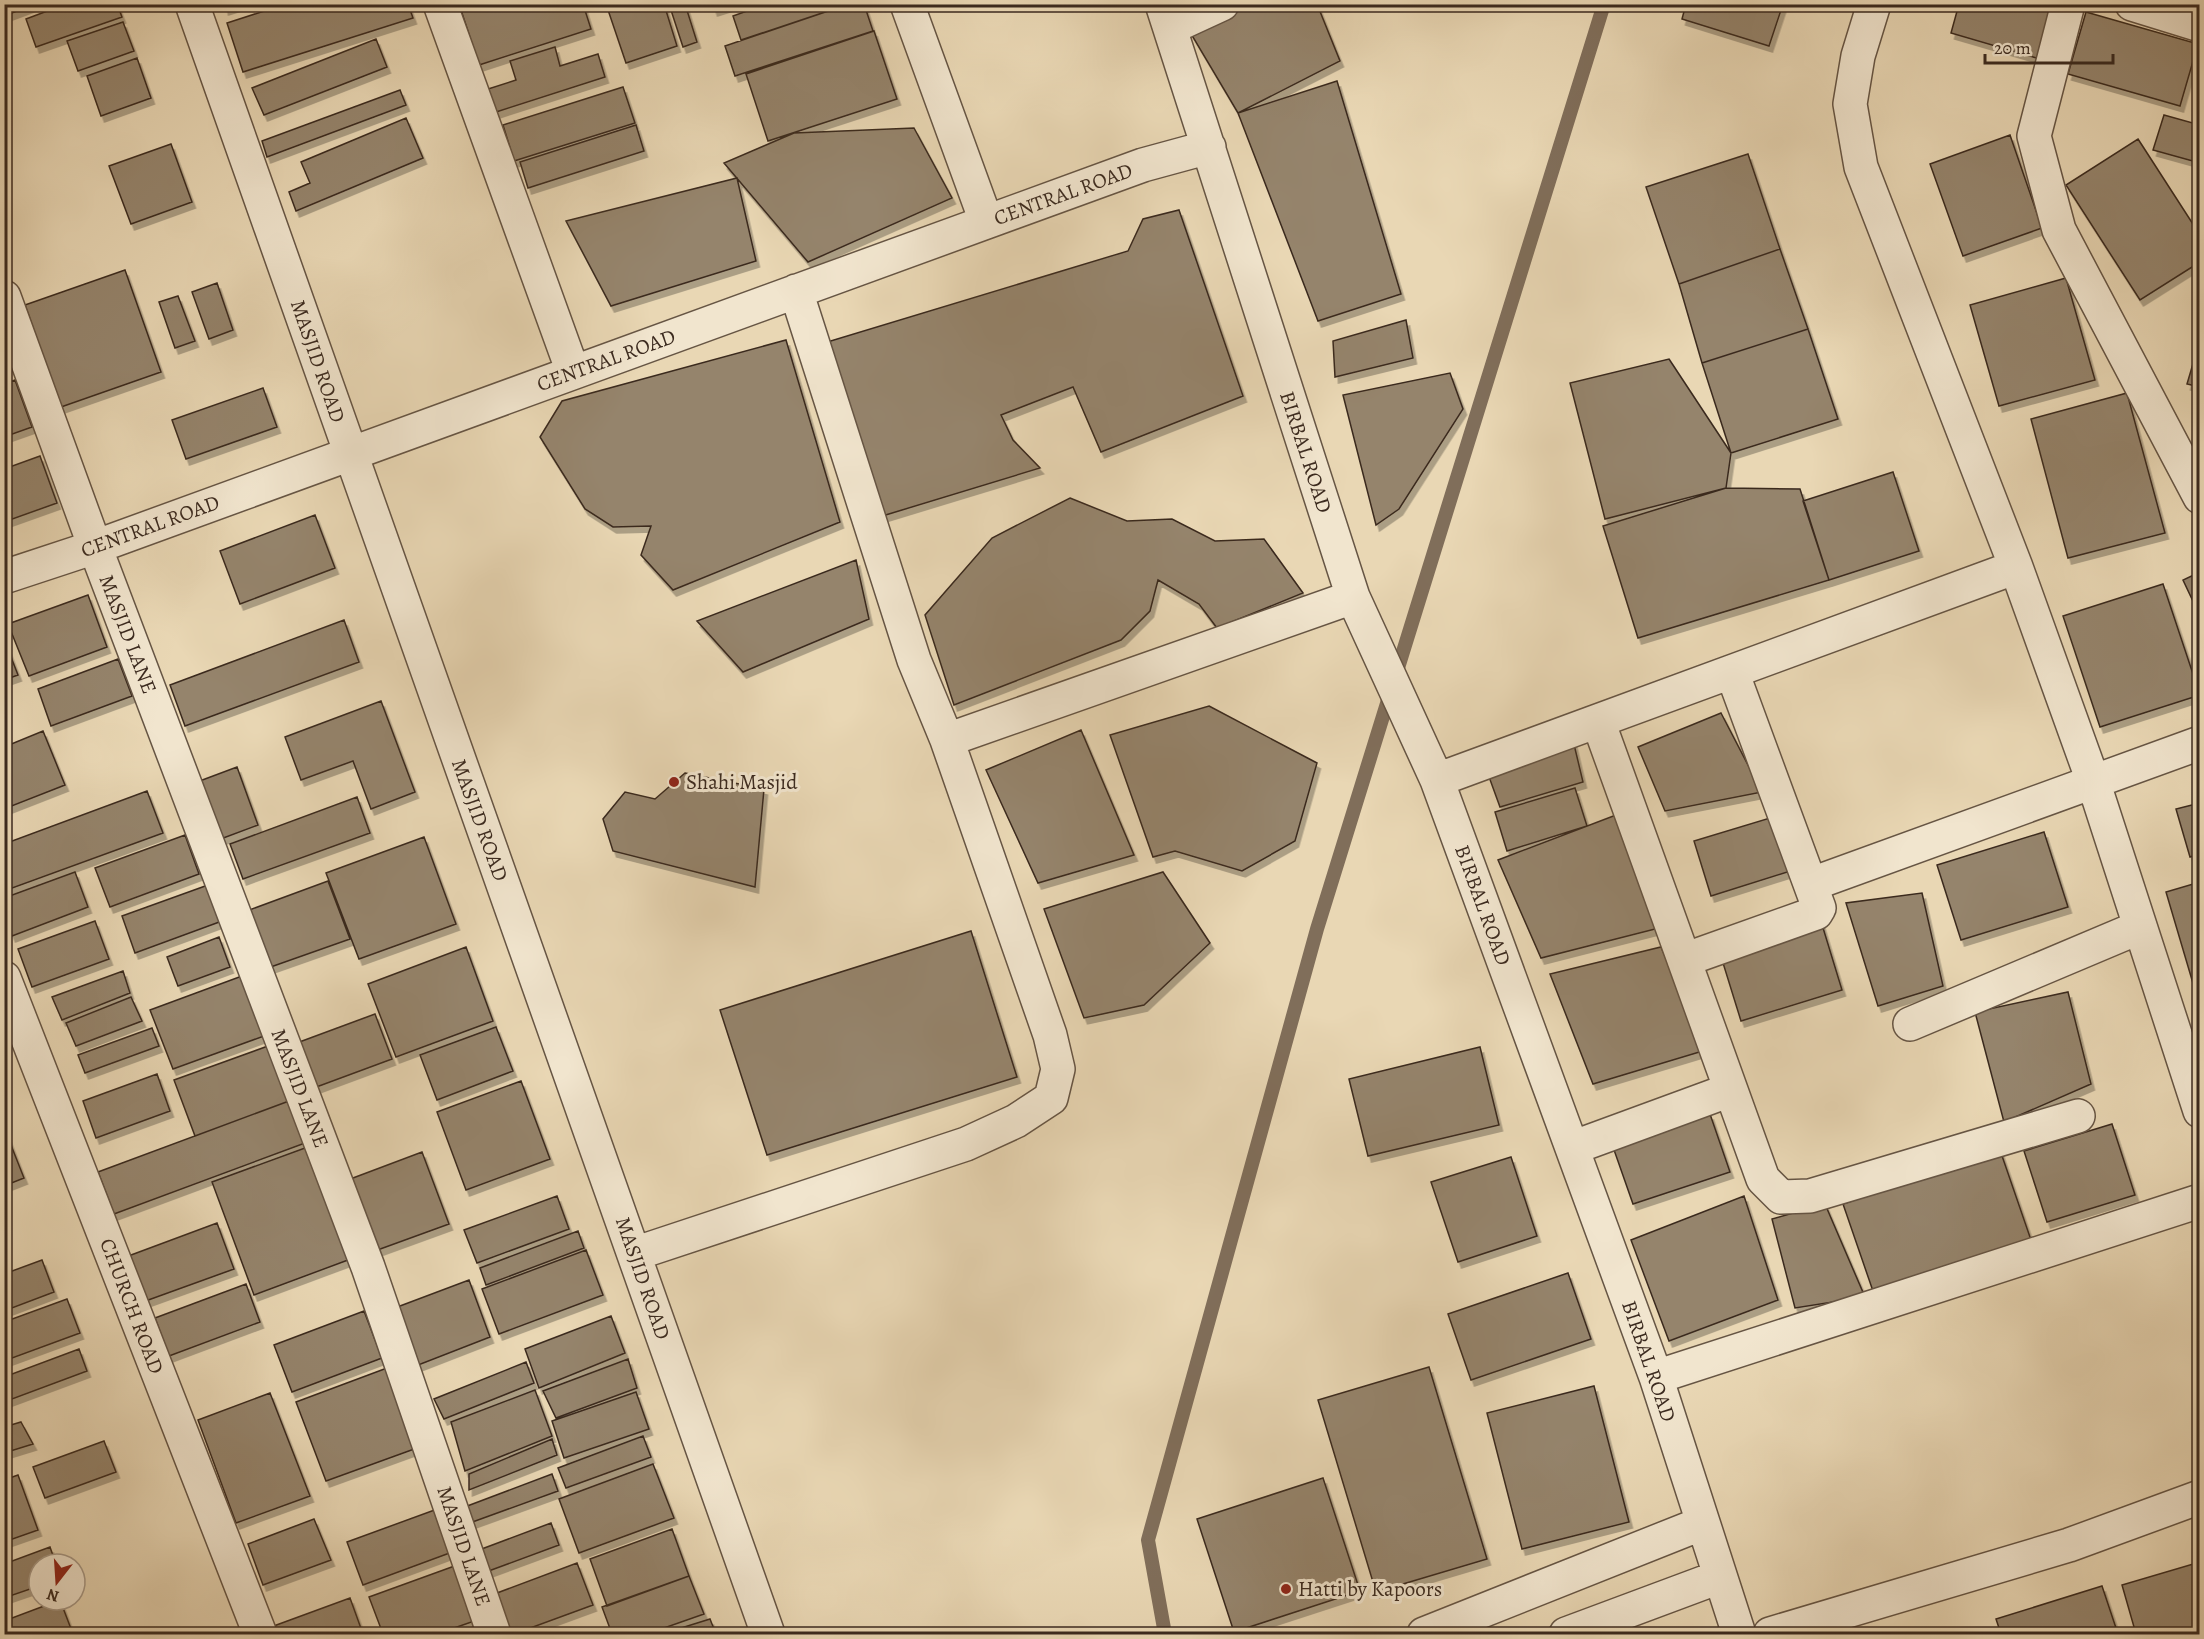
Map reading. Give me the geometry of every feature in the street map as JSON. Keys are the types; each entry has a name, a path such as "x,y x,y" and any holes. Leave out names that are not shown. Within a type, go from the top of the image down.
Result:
{"street":[{"name":"MASJID ROAD","path":"192,4 768,1635"},
{"path":"440,4 573,372"},
{"path":"907,4 986,221"},
{"path":"1166,16 1222,4"},
{"path":"1874,4 1858,56 1850,104 1861,167 2016,567 2093,781 2199,1111"},
{"path":"2068,4 2034,136 2060,230 2199,497"},
{"path":"2132,4 2199,25"},
{"name":"BIRBAL ROAD","path":"1166,16 1353,597 1437,780 1656,1377 1719,1577"},
{"name":"CENTRAL ROAD","path":"4,577 95,547 986,221 1143,165 1209,147"},
{"path":"634,1254 966,1144 1016,1121 1051,1098 1058,1069 1050,1035 947,740 914,660 796,291"},
{"name":"MASJID LANE","path":"4,297 95,547 368,1267 494,1635"},
{"path":"1437,780 2016,567"},
{"path":"947,740 1353,597"},
{"path":"1684,960 1816,913 1819,902 1732,672"},
{"path":"1598,721 1763,1179 1781,1197 1810,1196 2078,1116"},
{"path":"1812,884 2199,743"},
{"path":"1910,1024 2140,927"},
{"name":"CHURCH ROAD","path":"4,978 260,1635"},
{"path":"1572,1148 1730,1090"},
{"path":"1656,1377 2199,1200"},
{"path":"1770,1635 2069,1545 2199,1497"},
{"path":"1424,1635 1703,1523"},
{"path":"1566,1635 1719,1577 1739,1635"}],"building":[{"path":"4,4 36,4 4,16"},
{"path":"66,4 117,4 122,17 36,47 26,19"},
{"path":"224,4 241,4 225,9"},
{"path":"286,4 408,4 413,18 243,72 227,23"},
{"path":"459,4 583,4 591,29 479,65"},
{"path":"606,4 664,4 677,46 626,63"},
{"path":"669,4 685,4 697,42 683,47"},
{"path":"712,4 733,4 714,10"},
{"path":"767,4 849,4 741,40 733,16"},
{"path":"849,4 864,4 873,31 735,76 725,46"},
{"path":"1232,4 1317,4 1340,61 1238,113 1184,22"},
{"path":"1686,4 1783,4 1769,46 1682,19"},
{"path":"1959,4 2056,4 2040,59 1951,33"},
{"path":"2086,12 2198,44 2180,106 2068,74"},
{"path":"123,22 134,51 78,71 67,41"},
{"path":"874,31 897,99 768,141 746,74"},
{"path":"376,39 387,67 264,115 252,88"},
{"path":"555,47 560,66 598,54 605,77 493,113 485,90 516,80 510,61"},
{"path":"137,58 151,98 101,116 87,76"},
{"path":"1337,81 1401,294 1318,321 1238,113"},
{"path":"623,87 635,123 514,161 503,125"},
{"path":"400,90 406,105 267,157 262,141"},
{"path":"2164,115 2200,125 2200,163 2153,150"},
{"path":"406,118 423,158 296,211 289,192 310,183 301,162"},
{"path":"636,125 644,151 528,188 520,162"},
{"path":"914,128 952,198 808,262 724,163 794,133"},
{"path":"2010,135 2042,228 1963,256 1930,164"},
{"path":"2138,139 2200,235 2200,262 2140,300 2066,185"},
{"path":"171,144 192,202 131,224 109,166"},
{"path":"1748,154 1780,249 1679,284 1646,187"},
{"path":"737,178 756,261 611,306 566,221"},
{"path":"1179,210 1243,396 1101,452 1073,387 1001,415 1013,440 1040,468 879,517 824,343 1128,251 1143,219"},
{"path":"1780,249 1808,329 1702,363 1679,284"},
{"path":"125,270 161,372 61,407 25,305"},
{"path":"2066,278 2095,380 1999,406 1970,305"},
{"path":"217,283 233,330 209,339 192,292"},
{"path":"178,296 195,341 175,348 159,302"},
{"path":"1406,320 1413,358 1335,377 1333,341"},
{"path":"1808,329 1838,419 1731,453 1702,363"},
{"path":"786,340 840,522 673,590 641,555 651,526 613,527 585,509 540,437 562,401"},
{"path":"2200,340 2200,387 2187,384"},
{"path":"1669,359 1731,453 1726,488 1605,519 1570,383"},
{"path":"1450,373 1463,409 1399,509 1376,525 1343,395"},
{"path":"15,380 32,427 4,437 4,384"},
{"path":"263,388 277,427 186,459 172,420"},
{"path":"2127,393 2165,533 2068,558 2031,419"},
{"path":"40,456 57,503 4,522 4,469"},
{"path":"1893,472 1919,551 1829,580 1803,501"},
{"path":"1726,488 1800,489 1829,580 1638,638 1603,526"},
{"path":"1070,498 1127,521 1172,519 1215,541 1264,539 1303,593 1217,628 1199,604 1158,580 1150,611 1121,640 954,705 925,615 992,538"},
{"path":"315,515 335,568 240,604 220,551"},
{"path":"856,560 869,619 743,672 697,621"},
{"path":"2200,572 2200,616 2183,580"},
{"path":"2163,584 2200,695 2100,727 2063,616"},
{"path":"88,595 107,647 29,676 8,624"},
{"path":"344,620 359,662 185,726 170,685"},
{"path":"4,639 18,675 4,680"},
{"path":"118,659 132,696 51,726 38,689"},
{"path":"381,701 415,792 371,809 353,761 301,780 285,737"},
{"path":"1209,706 1317,763 1295,841 1242,871 1175,851 1153,857 1110,735"},
{"path":"1721,713 1762,792 1665,811 1638,747"},
{"path":"1081,730 1134,855 1038,883 986,770"},
{"path":"43,731 65,785 4,809 4,747"},
{"path":"1572,736 1583,782 1500,807 1484,763"},
{"path":"237,767 258,825 218,840 197,782"},
{"path":"685,773 764,789 755,887 613,851 603,819 625,792 655,799"},
{"path":"1575,788 1587,826 1507,851 1495,812"},
{"path":"147,791 163,833 4,891 4,844"},
{"path":"357,797 370,833 243,879 230,844"},
{"path":"2200,803 2200,854 2190,857 2176,809"},
{"path":"1783,814 1800,868 1711,896 1694,841"},
{"path":"1616,815 1663,927 1541,958 1498,860"},
{"path":"2044,832 2068,907 1961,940 1937,865"},
{"path":"185,835 199,874 110,907 95,868"},
{"path":"424,837 456,924 359,959 326,873"},
{"path":"75,872 88,907 12,936 4,917 4,898"},
{"path":"1163,872 1210,943 1144,1005 1084,1018 1044,909"},
{"path":"328,881 350,939 265,969 244,912"},
{"path":"2200,882 2200,1007 2166,892"},
{"path":"208,885 222,921 135,953 122,916"},
{"path":"1922,893 1943,986 1878,1006 1846,903"},
{"path":"1820,918 1842,990 1741,1021 1719,950"},
{"path":"95,921 109,959 32,987 18,949"},
{"path":"971,931 1017,1077 767,1155 720,1010"},
{"path":"219,937 230,967 178,986 167,957"},
{"path":"466,947 493,1021 396,1057 368,984"},
{"path":"1661,947 1706,1050 1593,1084 1550,974"},
{"path":"123,971 130,993 62,1020 52,997"},
{"path":"242,976 264,1036 173,1069 150,1010"},
{"path":"2068,992 2091,1084 2004,1122 1975,1012"},
{"path":"131,997 142,1021 76,1046 66,1023"},
{"path":"375,1014 392,1059 311,1089 294,1044"},
{"path":"496,1027 513,1071 437,1100 420,1055"},
{"path":"152,1028 159,1046 85,1073 78,1055"},
{"path":"268,1046 289,1101 195,1136 174,1080"},
{"path":"1480,1047 1499,1125 1368,1156 1349,1079"},
{"path":"157,1074 170,1111 96,1138 83,1101"},
{"path":"521,1081 550,1159 466,1190 437,1112"},
{"path":"289,1101 305,1143 114,1214 98,1172"},
{"path":"1710,1114 1730,1172 1633,1204 1613,1147"},
{"path":"2112,1124 2135,1195 2047,1222 2024,1151"},
{"path":"7,1135 24,1178 4,1186 4,1136"},
{"path":"305,1148 348,1260 254,1295 212,1182"},
{"path":"2000,1150 2031,1240 1874,1294 1843,1204"},
{"path":"422,1152 449,1224 372,1252 345,1181"},
{"path":"1511,1157 1537,1236 1458,1262 1431,1182"},
{"path":"557,1196 569,1229 477,1263 464,1230"},
{"path":"1744,1196 1778,1300 1669,1341 1631,1240"},
{"path":"1825,1204 1865,1297 1795,1308 1772,1219"},
{"path":"217,1223 234,1269 140,1303 123,1258"},
{"path":"578,1231 584,1248 486,1285 480,1268"},
{"path":"586,1250 603,1295 499,1334 482,1289"},
{"path":"42,1260 54,1292 4,1311 4,1274"},
{"path":"1568,1273 1591,1339 1471,1380 1448,1314"},
{"path":"469,1280 490,1337 413,1367 392,1309"},
{"path":"246,1284 260,1322 169,1356 155,1318"},
{"path":"67,1299 80,1333 4,1361 4,1322"},
{"path":"364,1311 382,1358 292,1392 274,1345"},
{"path":"611,1316 625,1353 539,1388 525,1349"},
{"path":"79,1349 87,1371 4,1402 4,1377"},
{"path":"628,1359 637,1388 556,1418 543,1391"},
{"path":"526,1362 534,1383 444,1419 434,1399"},
{"path":"1429,1367 1487,1559 1376,1592 1318,1400"},
{"path":"387,1368 417,1448 326,1481 296,1402"},
{"path":"1594,1386 1629,1522 1522,1549 1487,1413"},
{"path":"535,1390 552,1436 465,1471 451,1422"},
{"path":"636,1392 649,1429 564,1458 552,1421"},
{"path":"270,1393 310,1496 236,1523 198,1420"},
{"path":"21,1422 33,1444 4,1453 4,1427"},
{"path":"643,1436 651,1457 566,1488 558,1468"},
{"path":"552,1439 557,1455 469,1490 469,1474"},
{"path":"104,1441 116,1472 45,1498 33,1467"},
{"path":"653,1464 674,1518 579,1553 559,1499"},
{"path":"552,1474 558,1491 467,1524 462,1508"},
{"path":"18,1475 38,1530 4,1542 4,1480"},
{"path":"1323,1478 1360,1591 1234,1632 1197,1519"},
{"path":"440,1508 455,1551 363,1585 347,1542"},
{"path":"314,1519 331,1560 263,1585 248,1544"},
{"path":"551,1523 559,1545 486,1572 479,1550"},
{"path":"672,1529 689,1576 607,1606 590,1559"},
{"path":"50,1547 52,1552 36,1552"},
{"path":"27,1556 27,1590 4,1598 4,1564"},
{"path":"2200,1562 2200,1634 2136,1634 2122,1585"},
{"path":"577,1563 593,1605 514,1634 503,1634 489,1596"},
{"path":"460,1564 480,1619 437,1634 383,1634 369,1597"},
{"path":"689,1576 704,1614 647,1634 612,1634 602,1607"},
{"path":"2102,1586 2118,1634 2001,1634 1996,1619"},
{"path":"350,1598 363,1634 274,1634 271,1627"},
{"path":"28,1612 65,1612 73,1634 4,1634 4,1621"},
{"path":"710,1619 716,1634 662,1634"},
{"path":"474,1627 477,1634 452,1634"}],"waterway":[{"path":"1165,1634 1148,1540 1317,929 1604,4"}],"place":[{"name":"Shahi Masjid","path":"674,782"},
{"name":"Hatti by Kapoors","path":"1286,1589"}]}
